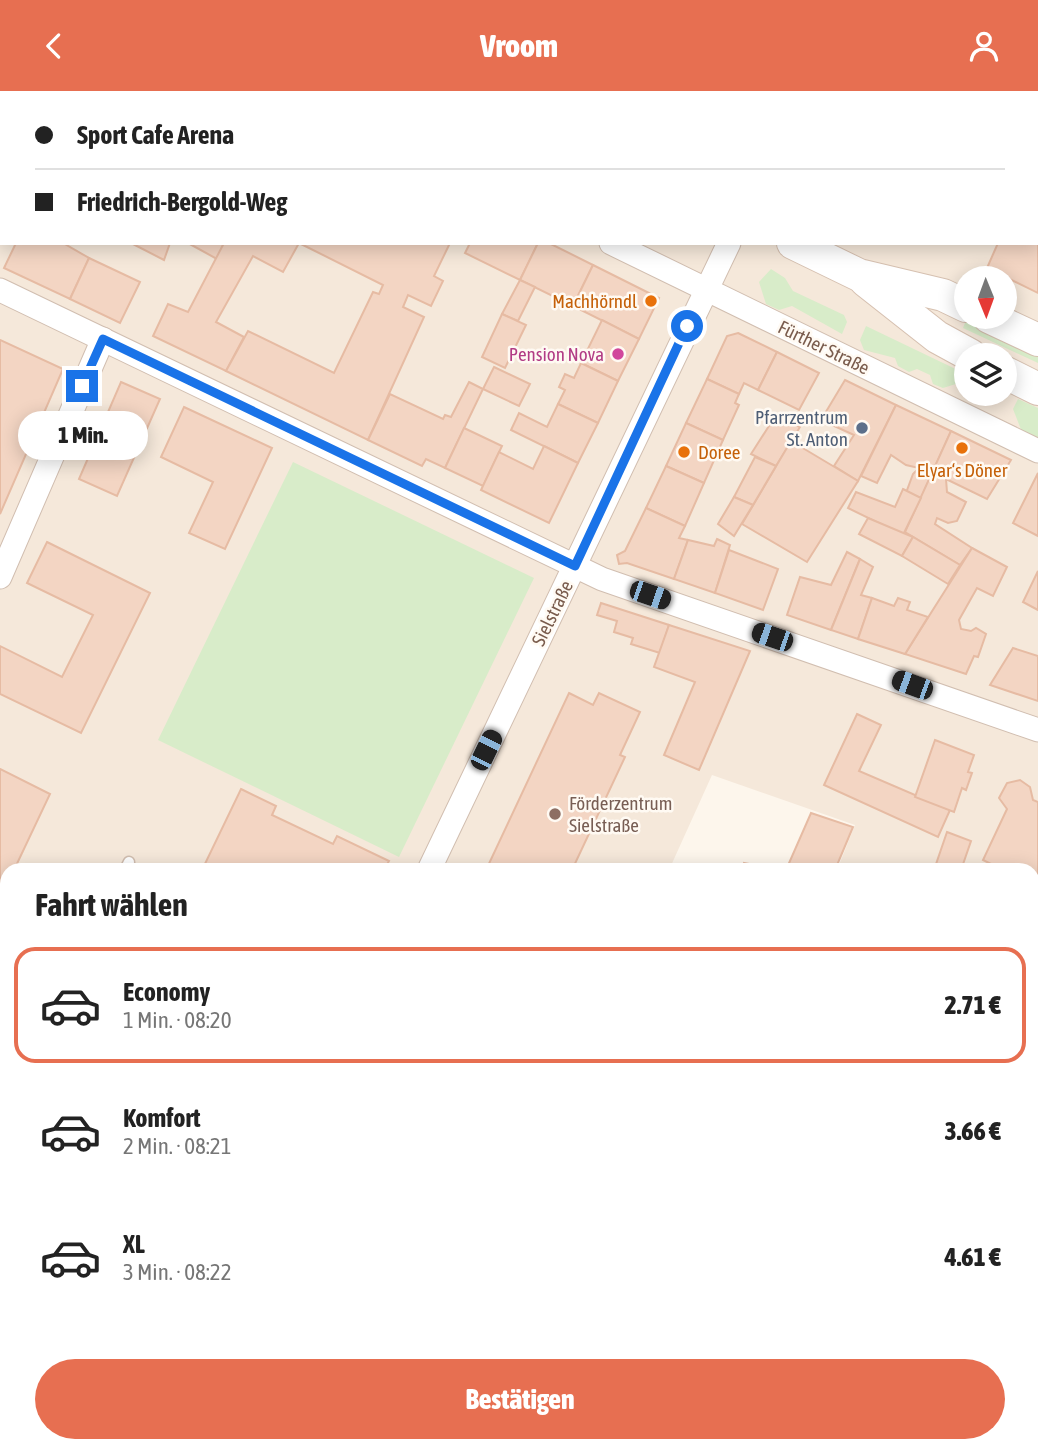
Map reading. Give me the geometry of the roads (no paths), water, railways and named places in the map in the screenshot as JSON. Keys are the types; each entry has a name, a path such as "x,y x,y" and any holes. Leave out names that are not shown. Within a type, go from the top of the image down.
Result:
{"main road":[{"path":"797,245 859,275 943,295 954,300"},
{"path":"859,275 928,331 954,346"},
{"path":"1015,329 1038,340"},
{"path":"1017,378 1038,389"}],"street":[{"name":"Fürther Straße","path":"615,245 1038,451"},
{"name":"Sielstraße","path":"432,863 728,245"},
{"path":"0,291 602,579 1038,730"},
{"path":"0,577 103,339"}],"place":[{"name":"Machhörndl","path":"651,301"},
{"name":"Pension Nova","path":"618,354"},
{"name":"Pfarrzentrum St. Anton","path":"862,428"},
{"name":"Elyar‘s Döner","path":"962,448"},
{"name":"Doree","path":"684,452"},
{"name":"Förderzentrum Sielstraße","path":"555,814"}]}
